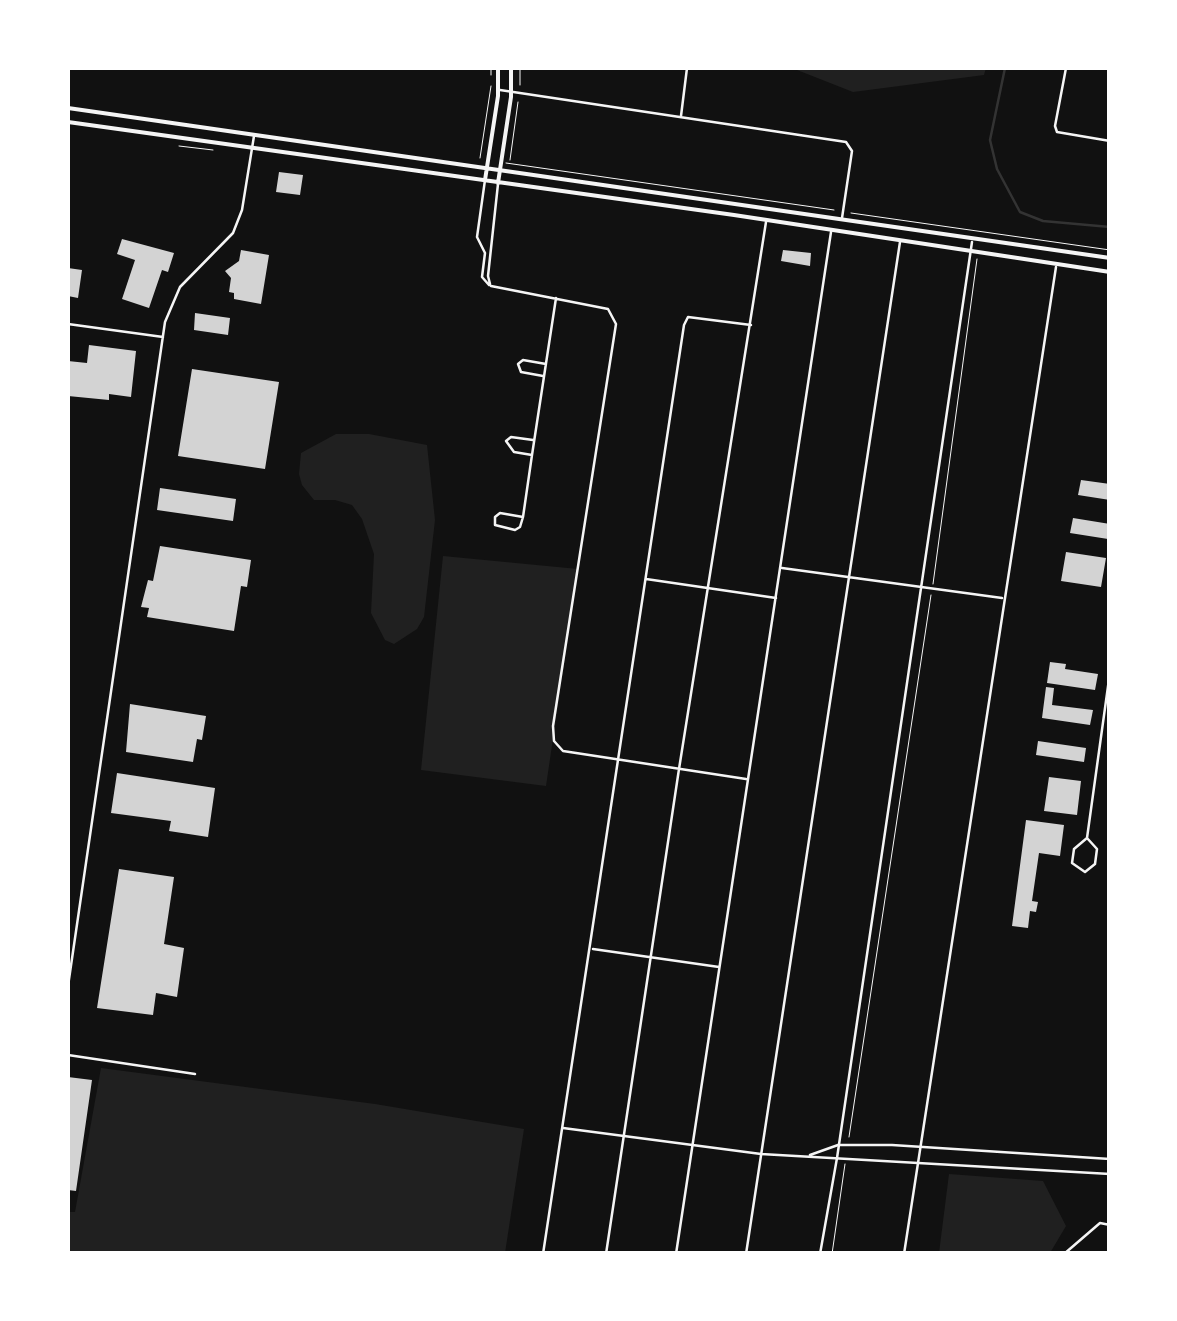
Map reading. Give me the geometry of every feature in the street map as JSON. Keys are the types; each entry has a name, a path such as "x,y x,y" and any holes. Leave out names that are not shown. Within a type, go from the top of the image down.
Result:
{"main road":[{"path":"485,180 498,68"},
{"path":"498,183 512,68"},
{"path":"68,108 1110,258"},
{"path":"68,122 1110,272"}],"street":[{"path":"681,117 687,68"},
{"path":"1066,68 1054,126 1057,132 1110,142"},
{"path":"498,90 848,143 852,151 842,218"},
{"path":"68,986 168,312 180,287 233,233 254,135"},
{"path":"485,180 477,236 485,255 482,278 491,286 608,309 616,324 553,726 554,741 564,751 748,779"},
{"path":"491,286 488,276 498,183"},
{"path":"606,1254 767,220"},
{"path":"676,1254 831,229"},
{"path":"820,1254 973,238"},
{"path":"746,1254 901,240"},
{"path":"904,1254 1056,264"},
{"path":"522,516 500,514 495,517 495,525 519,529 522,516 532,455 556,297"},
{"path":"543,1254 684,325 688,316 751,325"},
{"path":"68,324 164,337"},
{"path":"544,376 522,372 518,365 523,360 546,364"},
{"path":"532,455 514,452 506,441 512,437 534,440"},
{"path":"781,568 1006,598"},
{"path":"644,579 776,598"},
{"path":"1087,838 1097,849 1096,864 1085,872 1072,864 1074,849 1087,838 1110,672"},
{"path":"592,949 719,967"},
{"path":"68,1055 195,1074"},
{"path":"563,1128 760,1154 1110,1174"},
{"path":"808,1156 848,1145 1110,1159"},
{"path":"1064,1254 1100,1224 1110,1224"}],"path":[{"path":"480,158 490,68"},
{"path":"520,68 520,87"},
{"path":"518,100 510,163 836,210"},
{"path":"180,146 213,150"},
{"path":"850,212 1110,250"},
{"path":"848,1145 964,375 976,260"},
{"path":"832,1254 846,1158"}],"shaded area":[{"path":"792,68 986,68 984,75 853,92"},
{"path":"336,434 369,434 427,445 435,520 424,617 417,629 394,644 385,640 371,613 374,554 362,519 352,505 314,500 302,485 301,453"},
{"path":"443,556 578,569 546,786 421,770"},
{"path":"101,1068 375,1104 524,1129 505,1253 68,1253 68,1212 75,1212"},
{"path":"949,1174 1043,1181 1066,1226 1050,1253 939,1253"}],"building":[{"path":"279,172 303,175 300,195 276,192"},
{"path":"122,239 174,253 168,272 162,270 149,308 122,299 135,260 117,254"},
{"path":"241,250 269,255 261,304 234,299 234,293 229,292 231,278 225,271 239,261"},
{"path":"783,250 811,253 810,266 781,261"},
{"path":"68,268 82,270 78,298 68,296"},
{"path":"195,313 230,318 228,335 194,330"},
{"path":"89,345 136,351 131,397 109,394 109,400 68,396 68,361 87,363"},
{"path":"192,369 279,382 265,469 178,456"},
{"path":"1081,480 1110,484 1110,500 1078,495"},
{"path":"160,488 236,499 233,521 157,510"},
{"path":"1073,518 1110,524 1108,539 1070,533"},
{"path":"160,546 251,560 247,587 241,586 234,631 147,617 149,608 141,607 148,580 153,581"},
{"path":"1066,552 1106,558 1101,587 1061,581"},
{"path":"1050,662 1066,664 1065,669 1098,674 1095,690 1047,683"},
{"path":"1046,687 1054,688 1052,705 1093,710 1090,725 1042,718"},
{"path":"130,704 206,716 193,762 126,752"},
{"path":"1038,741 1086,748 1084,762 1036,755"},
{"path":"117,773 215,788 208,837 169,831 171,821 111,813"},
{"path":"1049,777 1081,781 1077,815 1044,811"},
{"path":"1026,820 1064,825 1060,856 1039,853 1032,901 1038,902 1036,912 1030,911 1028,928 1012,926"},
{"path":"119,869 174,877 164,944 184,948 177,997 156,993 153,1015 97,1008"},
{"path":"68,1077 92,1080 76,1191 68,1190"}],"waterway":[{"path":"1005,68 990,140 997,169 1020,212 1043,221 1110,227"}]}
